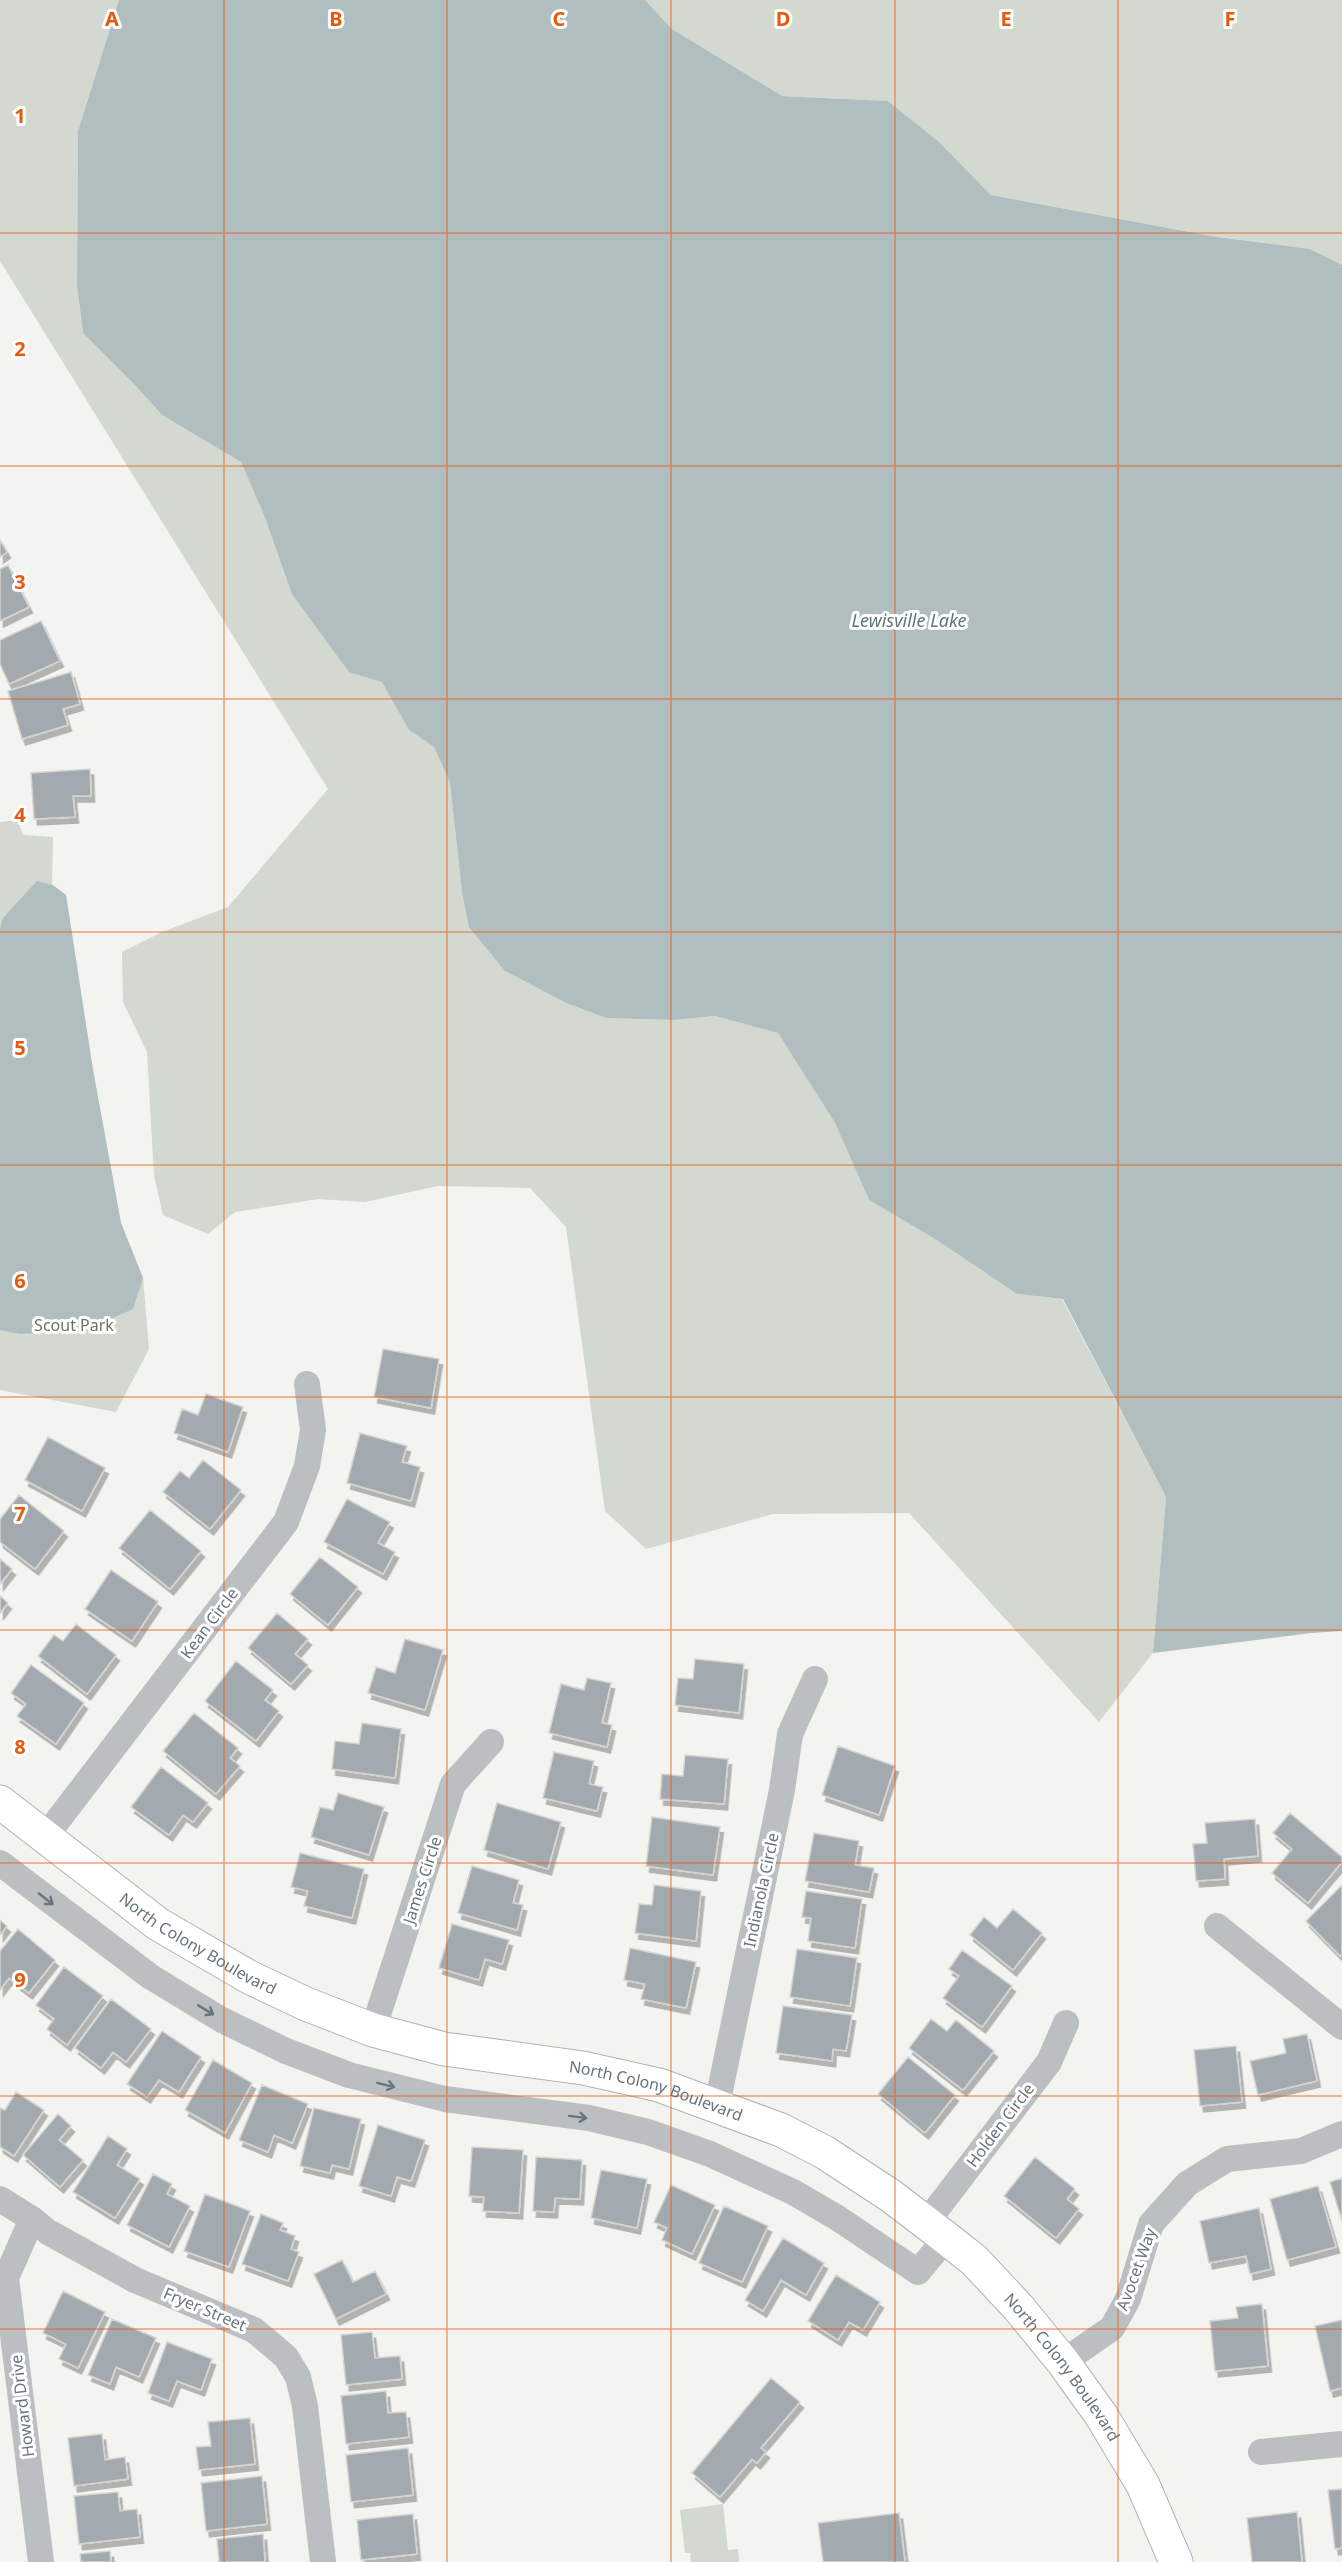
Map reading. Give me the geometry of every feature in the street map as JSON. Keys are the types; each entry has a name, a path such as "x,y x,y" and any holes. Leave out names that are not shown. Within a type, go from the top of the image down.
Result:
{"main road":[{"name":"North Colony Boulevard","path":"0,1802 159,1924 249,1977 306,2004 373,2030 444,2049 583,2068 659,2085 781,2130 824,2152 891,2196 936,2230 992,2278 1063,2362 1101,2415 1143,2485 1176,2562"}],"street":[{"name":"Kean Circle","path":"45,1837 286,1522 307,1466 313,1430 307,1384"},
{"name":"Indianola Circle","path":"717,2106 782,1790 790,1734 815,1679"},
{"name":"James Circle","path":"373,2030 453,1784 491,1742"},
{"name":"Holden Circle","path":"0,1863 151,1977 222,2019 286,2051 349,2075 445,2099 589,2118 648,2132 699,2150 793,2192 836,2217 918,2272 936,2230 1048,2062 1066,2023"},
{"path":"1217,1926 1342,2027"},
{"name":"Avocet Way","path":"1063,2362 1112,2328 1128,2299 1152,2224 1187,2184 1227,2159 1301,2151 1342,2134"},
{"name":"Fryer Street","path":"0,2199 32,2218 48,2232 135,2280 254,2330 286,2357 298,2377 305,2406 323,2562"},
{"name":"Howard Drive","path":"32,2218 6,2278 41,2562"},
{"path":"1261,2452 1342,2444"}],"green space":[{"path":"0,0 119,0 78,131 77,285 83,333 137,386 162,415 241,462 266,520 349,671 383,682 409,730 434,747 450,783 462,892 505,971 566,1003 606,1018 674,1020 715,1016 778,1033 835,1123 869,1200 938,1241 1017,1294 1062,1299 1166,1497 1153,1653 1099,1722 909,1513 773,1514 646,1549 605,1511 566,1227 530,1188 438,1186 365,1202 318,1199 235,1212 208,1234 163,1215 154,1176 147,1052 123,1002 122,952 162,932 228,907 328,789 0,261"},
{"path":"645,0 1342,0 1342,265 1310,249 1217,237 991,195 938,141 888,101 782,96 672,29"},
{"name":"Scout Park","path":"18,820 23,835 53,837 52,884 66,895 93,1070 121,1223 143,1278 149,1349 116,1412 0,1390 0,822"},
{"path":"723,2504 728,2550 738,2549 739,2562 691,2562 690,2553 685,2553 680,2510"}],"water":[{"name":"Lewisville Lake","path":"119,0 645,0 672,29 782,96 888,101 938,141 991,195 1217,237 1310,249 1342,265 1342,1631 1153,1653 1166,1497 1063,1299 1017,1294 938,1241 869,1200 835,1123 778,1033 715,1016 674,1020 606,1018 566,1003 505,971 469,927 462,892 450,783 434,747 409,730 382,682 349,672 292,594 266,520 241,462 162,415 83,333 77,285 78,131"},
{"name":"Scout Park","path":"37,881 52,885 66,895 93,1070 121,1223 143,1278 133,1309 85,1330 20,1334 0,1330 0,928 3,918"}],"building":[{"path":"0,540 7,552 0,557"},
{"path":"8,565 29,607 0,621 0,569"},
{"path":"41,621 60,661 9,684 0,664 0,640"},
{"path":"71,672 80,704 63,709 68,725 22,739 8,691"},
{"path":"90,769 91,796 73,796 75,817 34,819 31,773"},
{"path":"383,1349 439,1359 431,1408 374,1397"},
{"path":"206,1394 243,1407 228,1452 174,1433 182,1409 198,1415"},
{"path":"360,1433 407,1446 402,1462 420,1467 411,1501 347,1483"},
{"path":"48,1437 105,1468 82,1511 25,1480"},
{"path":"203,1460 241,1490 210,1529 163,1492 180,1471 189,1478"},
{"path":"19,1495 64,1531 35,1569 0,1542 0,1519"},
{"path":"347,1499 390,1522 378,1543 395,1552 383,1574 324,1542"},
{"path":"150,1510 201,1551 170,1589 119,1548"},
{"path":"320,1557 358,1587 328,1625 290,1594"},
{"path":"0,1559 12,1569 0,1584"},
{"path":"111,1570 158,1602 132,1641 85,1609"},
{"path":"0,1596 8,1603 0,1613"},
{"path":"277,1613 308,1639 295,1654 308,1665 291,1684 248,1648"},
{"path":"76,1624 116,1655 87,1694 38,1656 54,1635 63,1641"},
{"path":"405,1639 443,1650 425,1710 368,1693 376,1667 395,1673"},
{"path":"695,1659 744,1664 739,1713 675,1705 678,1678 693,1679"},
{"path":"236,1661 273,1690 265,1700 279,1711 256,1741 205,1701"},
{"path":"31,1665 84,1703 56,1744 17,1716 26,1704 11,1693"},
{"path":"587,1678 611,1683 602,1723 612,1725 607,1747 549,1733 561,1684 584,1690"},
{"path":"194,1713 238,1748 230,1758 240,1766 216,1794 163,1751"},
{"path":"362,1723 401,1729 395,1778 332,1769 335,1741 359,1744"},
{"path":"838,1746 895,1766 879,1815 822,1795"},
{"path":"554,1752 594,1761 589,1784 603,1787 597,1811 543,1798"},
{"path":"685,1755 728,1759 724,1804 660,1799 662,1774 683,1776"},
{"path":"161,1767 208,1803 193,1822 183,1815 169,1835 131,1807"},
{"path":"338,1793 384,1807 369,1855 311,1837 320,1807 333,1810"},
{"path":"497,1803 561,1822 548,1869 484,1850"},
{"path":"1290,1813 1342,1857 1342,1862 1308,1903 1272,1873 1292,1849 1273,1833"},
{"path":"652,1817 720,1827 713,1875 646,1866"},
{"path":"1255,1819 1258,1856 1224,1859 1225,1879 1196,1881 1193,1844 1207,1843 1205,1823"},
{"path":"814,1833 859,1841 855,1865 874,1868 869,1892 805,1881"},
{"path":"300,1853 364,1869 352,1918 304,1906 308,1891 291,1887"},
{"path":"472,1866 519,1880 513,1903 523,1905 517,1930 458,1913"},
{"path":"654,1885 701,1891 696,1941 635,1933 639,1904 652,1905"},
{"path":"1342,1885 1342,1954 1340,1956 1306,1921"},
{"path":"806,1891 862,1899 855,1948 808,1941 811,1918 802,1917"},
{"path":"1013,1909 1042,1933 1013,1970 970,1935 984,1917 997,1928"},
{"path":"0,1920 7,1926 0,1935"},
{"path":"452,1924 509,1940 502,1964 485,1959 479,1980 439,1968"},
{"path":"18,1929 55,1960 29,1993 9,1978 0,1990 0,1951"},
{"path":"630,1948 696,1962 686,2008 641,1999 645,1984 624,1980"},
{"path":"797,1949 857,1958 850,2006 790,1997"},
{"path":"962,1950 1012,1986 982,2027 943,1998 959,1976 949,1969"},
{"path":"64,1967 103,1996 67,2045 47,2029 54,2019 36,2005"},
{"path":"111,1999 151,2029 126,2062 113,2052 101,2068 75,2048"},
{"path":"783,2006 852,2015 846,2051 833,2049 832,2061 776,2053"},
{"path":"931,2019 947,2031 956,2020 994,2051 963,2090 909,2048"},
{"path":"162,2031 201,2057 179,2092 159,2080 147,2097 127,2084"},
{"path":"1307,2034 1317,2081 1258,2095 1250,2061 1286,2053 1283,2039"},
{"path":"1236,2046 1242,2102 1200,2106 1194,2050"},
{"path":"908,2057 955,2095 925,2133 878,2094"},
{"path":"213,2060 252,2083 225,2133 185,2110"},
{"path":"262,2085 308,2104 292,2143 274,2135 268,2152 239,2140"},
{"path":"16,2092 44,2110 14,2156 0,2147 0,2108 5,2110"},
{"path":"314,2108 361,2119 349,2169 332,2165 330,2173 300,2166"},
{"path":"58,2114 71,2126 59,2140 83,2160 60,2187 23,2155"},
{"path":"378,2125 425,2140 411,2181 397,2177 391,2196 359,2186"},
{"path":"108,2136 127,2149 117,2165 140,2179 115,2218 73,2192"},
{"path":"472,2147 523,2150 519,2213 483,2211 484,2197 469,2196"},
{"path":"536,2157 582,2160 580,2199 555,2198 554,2212 533,2211"},
{"path":"1035,2157 1075,2189 1067,2199 1079,2209 1056,2238 1004,2196"},
{"path":"601,2170 647,2179 637,2228 591,2218"},
{"path":"153,2174 172,2184 167,2194 190,2206 169,2247 127,2225"},
{"path":"1342,2178 1342,2221 1330,2182"},
{"path":"671,2185 715,2205 692,2254 662,2240 667,2228 654,2222"},
{"path":"1318,2186 1336,2247 1287,2260 1270,2199"},
{"path":"205,2194 250,2211 229,2267 184,2251"},
{"path":"724,2206 768,2226 742,2282 699,2263"},
{"path":"1259,2208 1271,2269 1250,2274 1246,2256 1209,2263 1200,2221"},
{"path":"261,2214 283,2223 280,2230 295,2236 291,2249 299,2252 288,2281 242,2264"},
{"path":"783,2238 824,2263 806,2295 781,2280 763,2311 745,2300"},
{"path":"342,2260 353,2282 375,2271 386,2294 336,2319 314,2274"},
{"path":"836,2275 880,2302 863,2330 849,2322 838,2340 808,2321"},
{"path":"63,2291 105,2312 78,2368 59,2359 66,2344 43,2333"},
{"path":"1262,2304 1268,2366 1215,2371 1210,2321 1238,2318 1236,2307"},
{"path":"112,2319 156,2338 139,2377 116,2367 110,2384 88,2375"},
{"path":"1342,2320 1342,2388 1330,2391 1315,2326"},
{"path":"372,2332 375,2358 400,2356 402,2379 346,2385 341,2335"},
{"path":"167,2342 212,2359 201,2390 177,2381 169,2401 148,2393"},
{"path":"771,2378 800,2402 761,2448 766,2452 757,2463 752,2459 720,2497 692,2473"},
{"path":"386,2391 388,2413 406,2412 409,2437 346,2444 341,2396"},
{"path":"250,2418 255,2464 199,2470 196,2447 211,2446 208,2422"},
{"path":"102,2434 105,2460 125,2457 128,2479 74,2486 68,2438"},
{"path":"408,2448 413,2495 351,2502 346,2455"},
{"path":"262,2476 267,2524 206,2531 201,2483"},
{"path":"1342,2489 1342,2548 1335,2549 1328,2490"},
{"path":"118,2492 120,2511 137,2509 140,2537 79,2544 74,2496"},
{"path":"1297,2512 1302,2562 1252,2562 1247,2518"},
{"path":"899,2513 905,2562 823,2562 818,2523"},
{"path":"413,2514 417,2554 361,2560 357,2520"},
{"path":"263,2534 265,2562 219,2562 217,2539"},
{"path":"110,2551 111,2562 81,2562 80,2554"}]}
